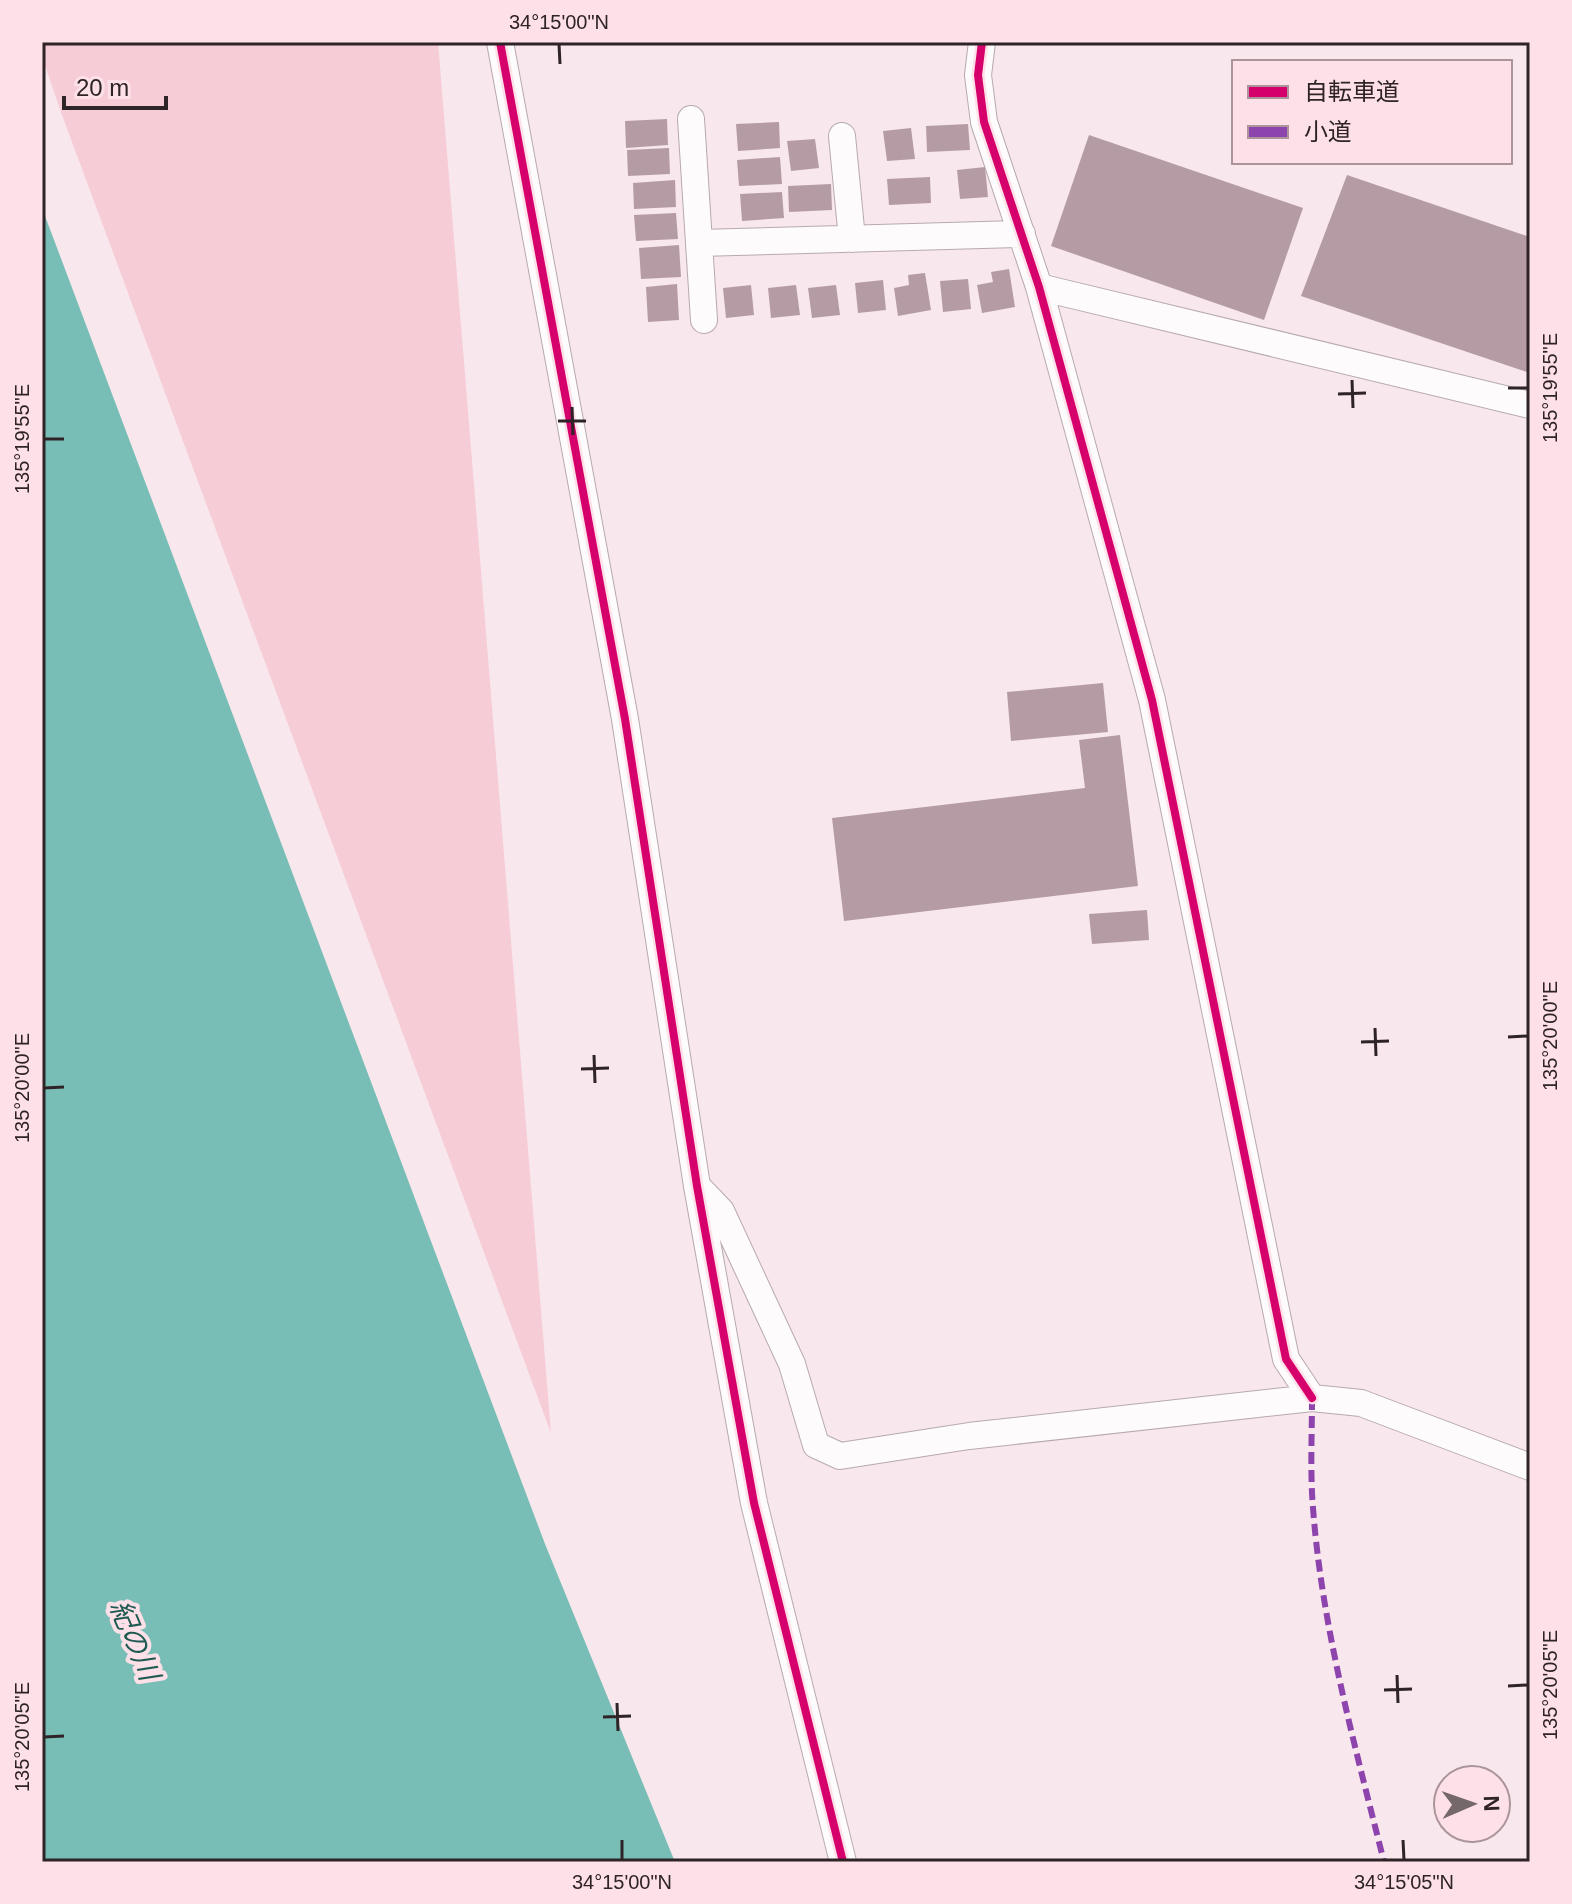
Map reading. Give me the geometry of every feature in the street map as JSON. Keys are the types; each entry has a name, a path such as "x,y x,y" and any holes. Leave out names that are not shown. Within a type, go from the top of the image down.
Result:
{"street":[{"path":"500,42 625,719 697,1186 754,1503 843,1862"},
{"path":"982,42 978,75 984,122 1039,287 1152,700 1286,1359 1312,1398"},
{"path":"691,119 704,320"},
{"path":"842,136 852,239"},
{"path":"699,243 1022,234"},
{"path":"1039,287 1530,405"},
{"path":"697,1186 721,1211 785,1350 816,1445 840,1456 969,1436 1312,1398 1361,1403 1530,1467"}],"shaded area":[{"path":"42,42 438,42 551,1433 62,115 42,57"}],"water":[{"name":"紀の川","path":"42,208 545,1544 675,1862 42,1862"}],"building":[{"path":"667,119 668,145 626,148 625,121"},
{"path":"779,122 780,148 738,151 736,124"},
{"path":"968,124 970,150 927,152 926,126"},
{"path":"911,128 915,159 887,161 883,131"},
{"path":"1089,135 1303,208 1264,320 1051,246"},
{"path":"815,139 819,168 791,171 787,141"},
{"path":"669,148 670,174 628,176 627,150"},
{"path":"780,157 782,184 739,186 737,160"},
{"path":"985,167 988,197 960,199 957,170"},
{"path":"1347,175 1530,237 1530,373 1301,296"},
{"path":"930,177 931,203 889,205 887,179"},
{"path":"675,180 676,207 634,209 633,183"},
{"path":"831,184 832,210 789,212 788,186"},
{"path":"782,192 784,218 742,221 740,194"},
{"path":"676,213 678,239 636,241 634,215"},
{"path":"679,245 681,277 641,279 639,248"},
{"path":"1009,269 1015,307 982,313 977,285 993,282 991,272"},
{"path":"925,273 931,310 898,316 894,288 909,285 908,275"},
{"path":"968,279 971,309 943,312 940,281"},
{"path":"883,280 886,310 858,313 855,283"},
{"path":"677,284 679,320 648,322 646,287"},
{"path":"751,285 754,315 726,318 723,288"},
{"path":"796,285 800,315 771,318 768,288"},
{"path":"836,285 840,315 812,318 808,288"},
{"path":"1103,683 1108,732 1011,741 1007,692"},
{"path":"1120,735 1138,886 844,921 832,818 1085,788 1079,740"},
{"path":"1147,910 1149,940 1092,944 1089,914"}],"marked path":[{"path":"1312,1398 1311,1467 1317,1553 1341,1686 1384,1862"}],"cycle path":[{"path":"500,42 625,719 697,1186 754,1503 843,1862"},
{"path":"982,42 978,75 984,122 1039,287 1152,700 1286,1359 1312,1398"}]}
